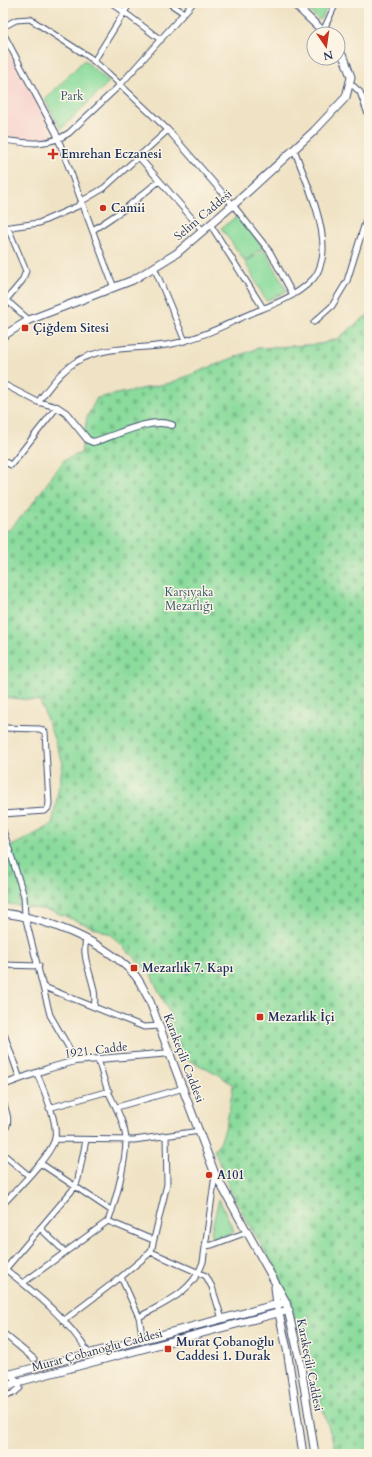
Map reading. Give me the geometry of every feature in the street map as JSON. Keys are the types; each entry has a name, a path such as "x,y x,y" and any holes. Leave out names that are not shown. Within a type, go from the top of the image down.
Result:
{"main road":[{"path":"292,3 317,26"},
{"path":"346,62 350,69 351,84"},
{"name":"Selim Caddesi","path":"3,336 30,320 133,280 177,252 233,205 343,102 351,84"},
{"name":"Karakeçili Caddesi","path":"3,913 25,916 86,940 102,948 134,973 149,999 171,1053 215,1174 289,1310 300,1362 315,1454"},
{"name":"Karakeçili Caddesi","path":"274,1283 277,1305 287,1350 303,1454"},
{"name":"Murat Çobanoğlu Caddesi","path":"7,1375 286,1302"},
{"name":"Murat Çobanoğlu Caddesi","path":"3,1386 289,1310"}],"street":[{"path":"112,3 125,11 161,40"},
{"path":"94,61 130,3"},
{"path":"169,3 184,14"},
{"path":"3,140 41,144 59,139 73,130 120,84 193,3"},
{"path":"326,26 336,3"},
{"path":"3,27 16,20 30,19 94,61 120,84 168,130 233,205 270,252 293,295"},
{"path":"3,33 59,139 114,288"},
{"path":"351,84 360,92 369,117"},
{"path":"30,320 4,298 22,281 26,270 5,228 26,226 70,211 82,201 104,188 168,130"},
{"path":"38,402 62,372 90,355 118,348 170,344 185,341 228,325 293,295 312,280 318,272 323,251 317,214 294,149"},
{"path":"139,157 203,230"},
{"path":"93,230 126,208 159,181"},
{"path":"314,322 332,306 347,281 369,210"},
{"path":"210,224 264,308"},
{"path":"154,267 185,341"},
{"path":"3,384 38,402 66,413 88,440 93,442 134,428 166,423 172,425"},
{"path":"3,461 11,465 56,408"},
{"path":"3,728 40,729 45,732 49,803 48,808 45,811 3,814"},
{"path":"3,830 24,896 25,916 54,1024 76,1060"},
{"path":"86,940 85,954 95,997 94,1007"},
{"path":"3,966 39,966"},
{"path":"44,987 144,1027 160,1026"},
{"path":"3,1030 20,1079"},
{"name":"1921. Cadde","path":"3,1086 76,1060 171,1053"},
{"path":"23,1283 108,1221 112,1211 124,1160 126,1140 117,1107 108,1091 98,1059"},
{"path":"3,1204 40,1163 55,1139 55,1130 49,1108 37,1073"},
{"path":"117,1107 184,1088"},
{"path":"49,1108 108,1091"},
{"path":"3,1101 9,1119 8,1127 3,1132"},
{"path":"55,1139 126,1140 166,1136 200,1130"},
{"path":"63,1321 151,1252 167,1184 166,1136"},
{"path":"86,1140 75,1187 4,1270 23,1283 63,1321 80,1338 89,1354"},
{"path":"3,1154 28,1176"},
{"path":"40,1163 112,1211"},
{"path":"139,1317 181,1294 193,1282 200,1272 203,1262 215,1174"},
{"path":"108,1221 153,1240"},
{"path":"40,1228 65,1252"},
{"path":"205,1246 212,1245 247,1232"},
{"path":"151,1252 200,1272 209,1280 222,1319"},
{"path":"121,1277 139,1317 143,1340"},
{"path":"3,1333 34,1359"},
{"path":"3,1368 7,1375 19,1382 20,1388 17,1391 3,1397"}],"shaded area":[{"path":"5,46 38,105 53,137 43,141 3,134 3,48"}],"green space":[{"path":"301,3 329,3 322,18 319,20"},
{"name":"Park","path":"84,60 109,82 61,129 45,100"},
{"path":"239,215 263,248 245,261 221,228"},
{"path":"265,250 287,291 266,301 245,262"},
{"name":"Karşıyaka Mezarlığı","path":"369,314 369,1454 337,1454 288,1298 273,1263 252,1230 230,1190 214,1150 222,1138 225,1129 233,1085 218,1074 180,1056 167,1025 170,1014 150,973 110,934 52,911 3,903 3,868 8,848 52,825 63,763 40,701 3,697 3,532 9,530 30,507 64,460 81,453 87,417 97,398 170,383 258,348 320,344 337,339"},
{"path":"219,1199 234,1231 214,1241 211,1232"}],"place":[{"name":"Emrehan Eczanesi","path":"53,154"},
{"name":"Camii","path":"103,208"},
{"name":"Çiğdem Sitesi","path":"25,328"},
{"name":"Mezarlık 7. Kapı","path":"134,968"},
{"name":"Mezarlık İçi","path":"260,1017"},
{"name":"A101","path":"209,1175"},
{"name":"Murat Çobanoğlu Caddesi 1. Durak","path":"168,1349"}]}
